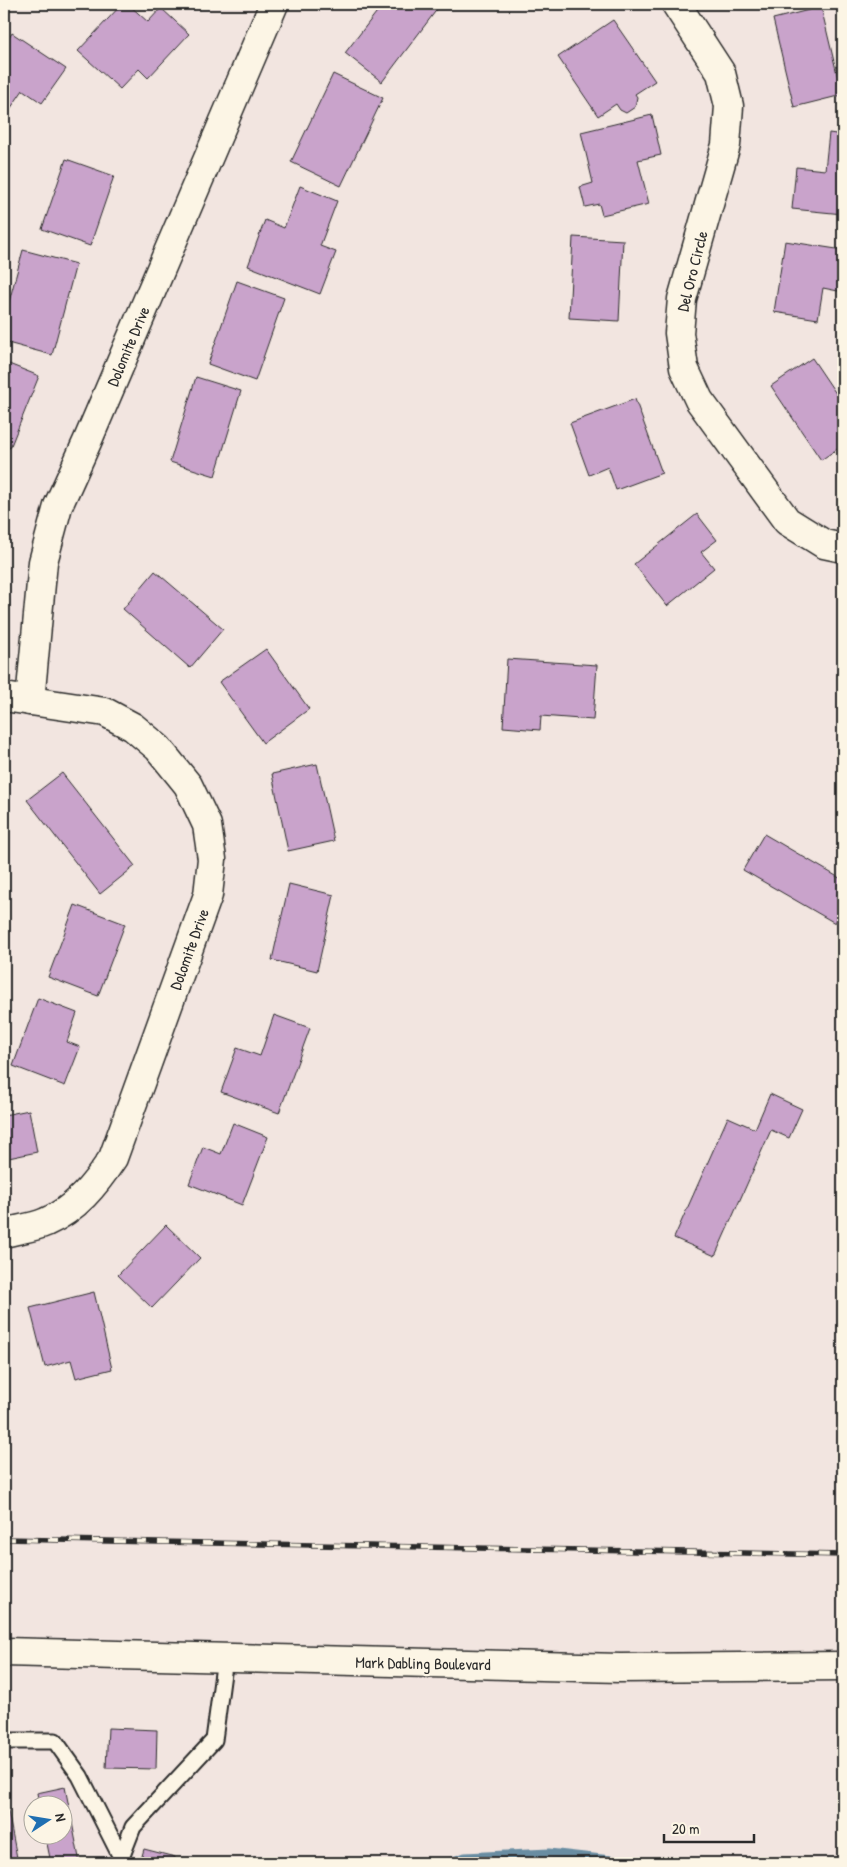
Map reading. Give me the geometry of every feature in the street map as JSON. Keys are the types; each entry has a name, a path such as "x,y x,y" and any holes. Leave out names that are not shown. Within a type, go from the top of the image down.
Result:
{"street":[{"name":"Dolomite Drive","path":"4,1233 45,1223 72,1207 97,1182 113,1158 208,895 212,859 206,825 188,785 158,748 133,727 105,712 17,698 43,562 58,506 88,442 274,4"},
{"name":"Del Oro Circle","path":"676,4 721,73 729,106 726,145 682,299 679,333 684,368 699,400 787,521 824,544 843,548"},
{"name":"Mark Dabling Boulevard","path":"4,1652 620,1668 843,1666"}],"lane":[{"path":"120,1860 133,1827 214,1740 225,1658"},
{"path":"4,1741 54,1741 80,1776 120,1860"}],"building":[{"path":"122,4 128,4 148,22 161,8 189,34 148,78 139,69 120,89 78,51"},
{"path":"383,4 441,4 382,82 345,53"},
{"path":"821,7 842,95 794,107 773,19"},
{"path":"613,20 655,81 635,94 637,97 635,107 626,113 620,110 616,104 598,116 558,57"},
{"path":"12,33 66,69 42,103 23,90 4,118 4,46"},
{"path":"333,74 383,98 341,186 291,162"},
{"path":"652,115 661,155 638,160 649,204 602,215 599,204 585,207 580,187 593,183 581,132"},
{"path":"829,133 843,135 843,214 792,209 796,167 825,170"},
{"path":"66,159 114,176 90,246 42,229"},
{"path":"300,186 337,201 320,246 336,252 320,294 248,266 265,220 284,228"},
{"path":"573,237 623,240 619,321 569,318"},
{"path":"785,241 843,250 843,292 823,288 818,319 774,312"},
{"path":"23,250 76,264 52,355 4,342 4,320"},
{"path":"237,281 284,298 255,381 208,364"},
{"path":"812,358 843,404 843,445 821,460 771,386"},
{"path":"4,362 39,376 10,448 4,446"},
{"path":"196,377 241,391 215,476 170,462"},
{"path":"635,399 662,473 616,490 608,467 589,475 570,423"},
{"path":"697,514 717,540 701,552 714,568 667,606 634,564"},
{"path":"155,571 223,629 190,668 123,609"},
{"path":"266,649 309,709 263,743 219,682"},
{"path":"507,659 597,665 593,720 541,716 540,730 503,727"},
{"path":"317,764 334,841 288,851 272,774"},
{"path":"62,773 135,866 100,894 27,800"},
{"path":"764,834 843,880 843,908 835,923 743,870"},
{"path":"289,884 334,895 317,971 272,960"},
{"path":"75,905 125,924 98,996 48,977"},
{"path":"38,998 77,1013 67,1042 80,1047 65,1086 13,1066"},
{"path":"274,1015 310,1028 279,1113 221,1092 237,1048 260,1056"},
{"path":"770,1094 802,1109 789,1138 771,1130 715,1256 674,1238 728,1117 755,1129"},
{"path":"29,1110 37,1152 4,1159 4,1115"},
{"path":"233,1123 268,1137 242,1205 189,1184 203,1147 221,1154"},
{"path":"166,1225 200,1258 152,1308 118,1275"},
{"path":"94,1292 112,1369 76,1378 71,1360 45,1367 30,1308"},
{"path":"108,1728 157,1730 156,1769 106,1768"},
{"path":"65,1787 66,1794 37,1794"},
{"path":"4,1790 18,1863 4,1863"},
{"path":"72,1822 80,1863 51,1863 47,1844 72,1844"},
{"path":"144,1849 175,1857 174,1863 140,1863"}],"waterway":[{"path":"448,1863 465,1857 549,1853 637,1863"}],"railway":[{"path":"4,1539 843,1555"}]}
